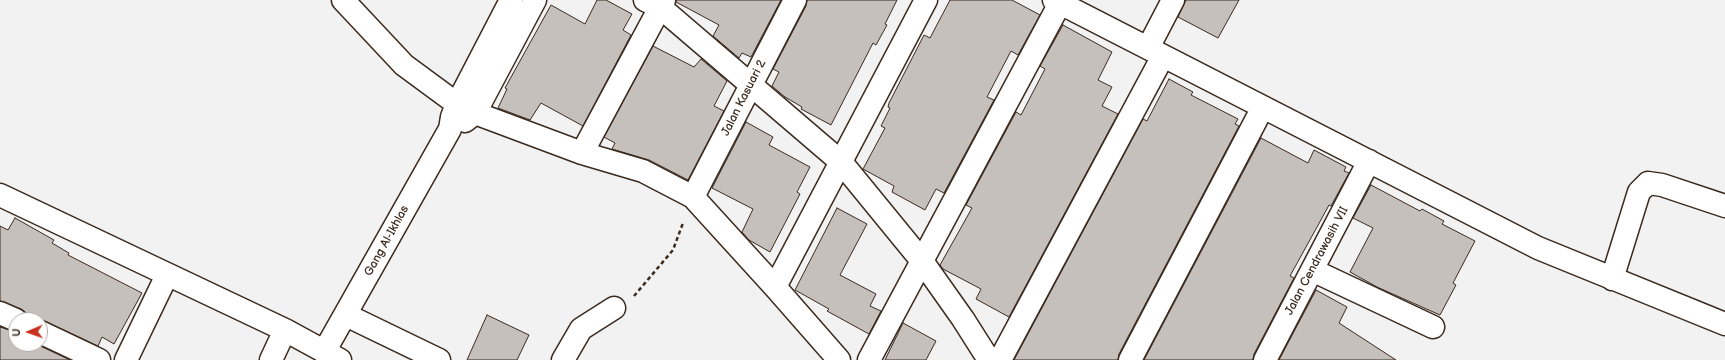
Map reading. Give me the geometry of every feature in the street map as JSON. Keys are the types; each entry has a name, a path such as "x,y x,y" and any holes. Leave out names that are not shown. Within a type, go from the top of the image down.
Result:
{"street":[{"name":"Gang Al-Ikhlas","path":"332,356 346,315 450,129 468,120 466,108 511,0"},
{"name":"Gang Al-Ikhlas","path":"466,108 535,0"},
{"name":"Jalan Kasuari 2","path":"693,197 795,0"},
{"path":"775,287 926,0"},
{"path":"1000,360 1156,52 1173,0"},
{"path":"351,1 404,65 466,108 582,154 643,171 693,197 839,360"},
{"path":"869,360 1057,1 1538,248 1725,324"},
{"path":"582,154 656,2 841,162 922,261 963,319 989,360"},
{"path":"1130,360 1263,107"},
{"name":"Jalan Cendrawasih VII","path":"1265,360 1369,161"},
{"path":"1612,279 1639,192 1648,183 1662,185 1725,206"},
{"path":"0,195 285,330 332,356"},
{"path":"1312,270 1433,327"},
{"path":"126,360 167,275"},
{"path":"563,360 581,329 614,308"},
{"path":"346,315 403,352 439,360"},
{"path":"271,360 285,330"},
{"path":"48,336 99,360"}],"path":[{"path":"614,308 628,303 673,250 693,197"}],"building":[{"path":"597,0 606,0 632,14 623,30 631,35 583,126 541,103 530,120 498,108 507,89 505,88 551,5 585,24"},
{"path":"676,0 781,0 751,57 742,53 739,58 713,36 719,25 676,2"},
{"path":"807,0 897,0 885,24 887,25 876,45 873,43 831,125 801,109 802,107 785,97 772,86 779,72 773,69 806,6"},
{"path":"950,0 1012,0 1040,15 1018,55 1011,51 987,97 994,100 944,193 936,189 925,210 892,192 894,186 863,169 885,128 881,126 890,108 888,107 889,103 924,35 930,38"},
{"path":"1186,0 1239,0 1218,38 1178,17"},
{"path":"1063,25 1112,52 1098,80 1112,87 1102,106 1118,114 1009,317 976,299 981,289 943,269 940,265 972,208 966,205 1016,112 1021,115 1045,69 1040,66"},
{"path":"653,46 694,67 701,59 727,81 714,106 724,111 688,180 649,160 612,149 615,143 604,137"},
{"path":"1169,79 1193,92 1191,95 1238,119 1235,124 1239,126 1119,354 1118,360 1014,360 1143,119 1147,121"},
{"path":"746,122 773,137 769,145 810,167 797,192 800,194 770,252 749,240 742,232 753,209 712,188"},
{"path":"1261,138 1308,163 1314,150 1346,167 1344,171 1349,173 1331,206 1329,205 1290,276 1294,278 1254,354 1253,360 1144,360"},
{"path":"1371,185 1420,211 1422,209 1444,221 1442,224 1475,241 1453,283 1456,285 1440,315 1377,287 1350,272 1373,228 1353,218"},
{"path":"837,208 867,224 840,275 876,294 870,306 881,311 869,334 827,311 829,309 795,290"},
{"path":"15,218 54,240 52,243 69,253 68,255 142,293 114,344 102,337 98,346 48,322 48,312 25,312 21,309 0,301 0,226 8,230"},
{"path":"1316,290 1347,307 1339,323 1396,360 1279,360"},
{"path":"487,315 529,335 517,360 467,360"},
{"path":"903,323 936,341 926,360 885,360"},
{"path":"0,327 8,330 8,352 48,352 48,350 70,360 0,360"}]}
